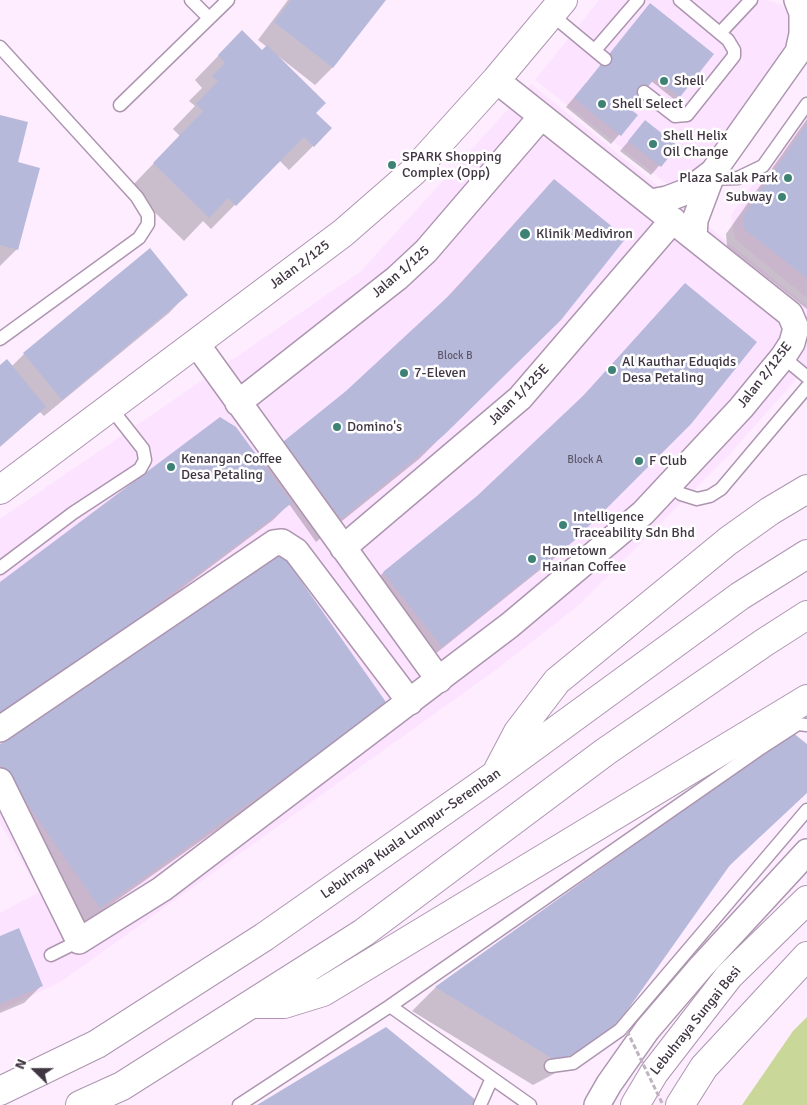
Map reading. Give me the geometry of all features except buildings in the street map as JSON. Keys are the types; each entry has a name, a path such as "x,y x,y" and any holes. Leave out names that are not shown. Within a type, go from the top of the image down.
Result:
{"main road":[{"name":"Jalan 2/125","path":"0,490 343,233 412,172 496,80 561,4"},
{"path":"495,775 518,732 557,681 728,541 807,489"},
{"name":"Lebuhraya Kuala Lumpur–Seremban","path":"0,1091 97,1044 198,980 495,775 740,596 807,554"},
{"path":"80,1105 122,1086 363,933 605,752 807,615"},
{"path":"252,1004 284,1004 323,992 807,699"},
{"name":"Lebuhraya Sungai Besi","path":"635,1105 654,1073 729,976 807,900"},
{"path":"680,1105 704,1067 807,956"}],"street":[{"path":"694,237 695,220 712,175 802,49 802,13 797,0"},
{"name":"Jalan 2/125E","path":"79,941 162,889 510,625 628,526 670,484 741,408 783,357 792,343 796,328 790,314 496,80"},
{"name":"Jalan 1/125","path":"238,403 397,278 426,251 542,117"},
{"path":"651,202 667,200 688,191 712,175"},
{"name":"Jalan 1/125E","path":"344,548 520,398 673,220"},
{"path":"196,343 439,680"},
{"path":"0,728 274,543 282,542 296,551 410,702"},
{"path":"0,782 79,941"},
{"path":"597,1105 609,1084 647,1030 701,967 807,852"}],"lane":[{"path":"191,0 209,18"},
{"path":"120,105 228,0"},
{"path":"594,50 638,0"},
{"path":"644,92 669,113 681,117 687,115 734,56 732,44 680,0"},
{"path":"720,33 751,0"},
{"path":"561,4 594,50 605,59"},
{"path":"0,47 137,197 148,215 148,224 139,238 0,339"},
{"path":"712,175 738,178 764,166 807,104"},
{"path":"783,357 807,377"},
{"path":"670,484 681,494 697,499 710,496 721,489 807,387"},
{"path":"0,568 73,513 140,469 145,460 143,449 110,407"},
{"path":"239,1105 390,1006 758,750 798,724 807,725"},
{"path":"551,1066 573,1063 620,1030 807,810"},
{"path":"50,955 79,941"},
{"path":"390,1006 530,1105"},
{"path":"480,1105 492,1078"}],"path":[{"path":"627,1031 663,1105"}],"shaded area":[{"path":"599,0 767,0 785,6 793,23 792,37 692,180 666,183 535,80"},
{"path":"531,84 807,306 807,367 729,455 579,605 497,669 62,981 0,1011 0,913 39,892 0,823 0,519 360,272"},
{"name":"Plaza Salak Park","path":"807,108 807,298 735,239 731,215"}],"green space":[{"path":"807,1017 807,1105 742,1105 793,1031"}],"place":[{"name":"Shell","path":"664,81"},
{"name":"Shell Select","path":"602,104"},
{"name":"Shell Helix Oil Change","path":"653,144"},
{"name":"SPARK Shopping Complex (Opp)","path":"392,165"},
{"name":"Plaza Salak Park","path":"788,178"},
{"name":"Subway","path":"782,197"},
{"name":"Klinik Mediviron","path":"525,234"},
{"name":"Al Kauthar Eduqids Desa Petaling","path":"612,370"},
{"name":"7-Eleven","path":"404,373"},
{"name":"Domino's","path":"337,427"},
{"name":"F Club","path":"639,461"},
{"name":"Kenangan Coffee Desa Petaling","path":"171,467"},
{"name":"Intelligence Traceability Sdn Bhd","path":"563,525"},
{"name":"Hometown Hainan Coffee","path":"532,559"}]}
